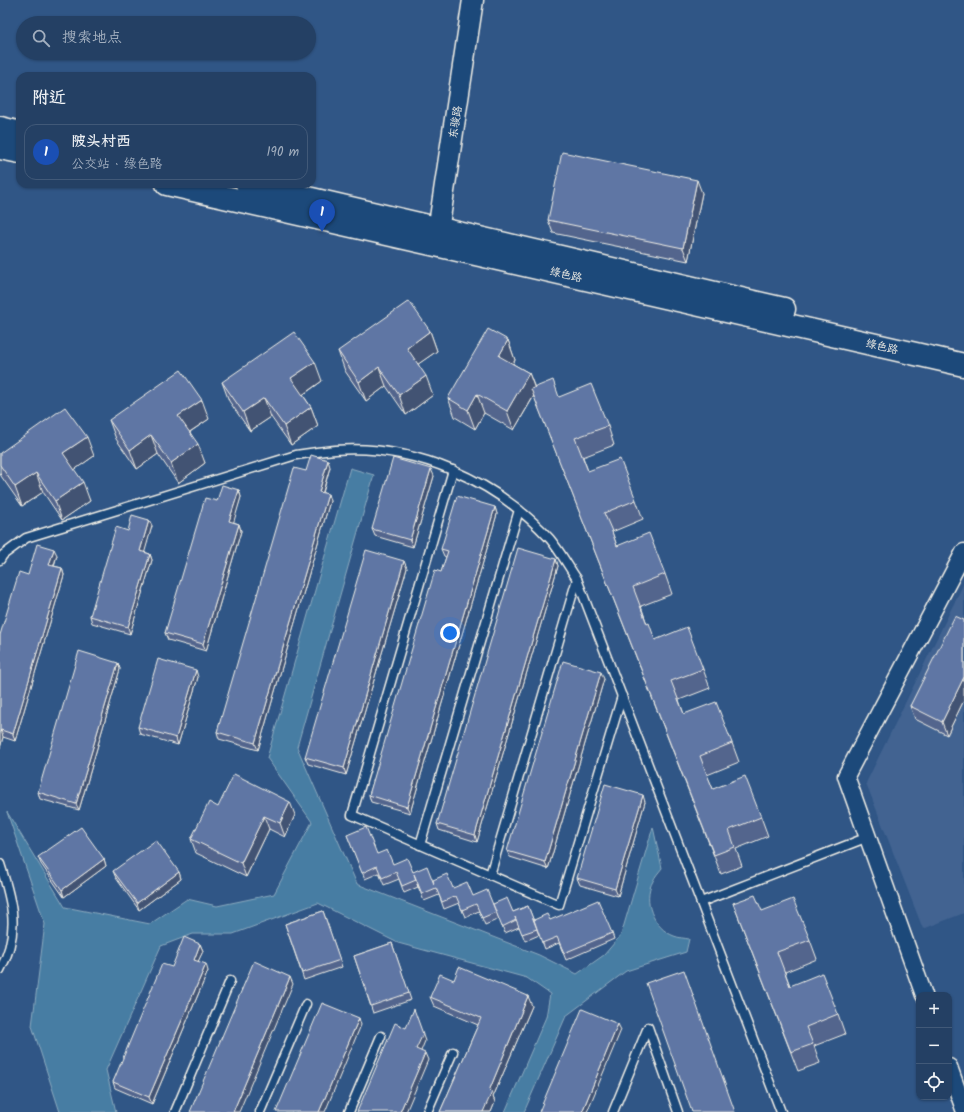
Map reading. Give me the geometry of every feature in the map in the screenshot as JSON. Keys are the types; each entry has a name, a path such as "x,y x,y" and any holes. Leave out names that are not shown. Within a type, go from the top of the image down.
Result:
{"main road":[{"path":"0,128 16,132"},
{"path":"0,148 16,151"},
{"name":"绿色路","path":"188,188 709,290 964,353"},
{"name":"绿色路","path":"262,188 437,236 964,365"}],"street":[{"name":"东骏路","path":"437,236 473,0"},
{"path":"923,992 846,776 964,552"},
{"path":"952,1075 964,1109"}],"lane":[{"path":"0,560 3,555 26,538 296,455 335,450 376,450 415,457 453,470 489,488 519,510 550,540 577,579 781,1112"},
{"path":"453,470 352,815 559,905 622,696"},
{"path":"420,845 519,510"},
{"path":"490,875 577,579"},
{"path":"701,902 868,837"},
{"path":"0,864 11,898 13,918 12,938 0,970"},
{"path":"175,1112 230,981"},
{"path":"260,1112 306,1004"},
{"path":"613,1112 648,1027 678,1112"},
{"path":"349,1112 381,1036"},
{"path":"428,1112 453,1052"}],"shaded area":[{"path":"350,468 374,475 297,747 357,884 539,955 577,974 604,955 621,935 653,827 662,868 655,877 650,888 649,905 655,920 660,927 674,936 689,939 686,952 626,971 566,1016 524,1112 505,1112 546,1017 550,994 527,978 398,943 318,903 233,934 193,934 161,946 106,1070 116,1112 60,1112 32,1026 45,924 7,812 65,907 150,924 187,899 217,906 274,894 312,822 267,758"},
{"path":"964,583 964,913 923,929 866,783"}],"building":[{"path":"562,152 697,180 683,248 548,220"},
{"path":"409,301 430,331 407,348 426,376 399,395 379,367 359,382 338,351"},
{"path":"488,329 508,340 499,356 529,373 507,411 477,394 468,410 448,398"},
{"path":"294,332 315,362 291,378 311,407 284,426 264,398 243,412 222,382"},
{"path":"181,370 202,400 178,416 198,444 171,463 151,435 130,450 109,420"},
{"path":"553,380 559,397 591,384 608,426 575,438 588,471 620,459 636,500 604,513 617,546 649,533 665,574 633,587 647,624 649,623 655,640 687,627 703,669 671,681 684,714 716,702 732,743 700,756 706,772 713,789 745,776 761,817 729,830 735,847 714,855 531,389"},
{"path":"65,407 87,437 63,453 83,482 55,501 36,473 15,487 0,465 0,453"},
{"path":"311,455 328,460 319,492 328,494 255,743 217,732 294,468 306,471"},
{"path":"393,458 431,469 410,540 372,529"},
{"path":"222,485 239,490 229,521 239,524 203,644 165,633 205,498 217,501"},
{"path":"457,496 495,507 407,807 369,795 435,570 441,572 448,551 441,549"},
{"path":"132,515 149,520 140,551 150,554 128,627 90,616 116,527 128,531"},
{"path":"37,544 54,549 49,565 62,568 13,734 1,730 0,732 0,635 19,572 28,575"},
{"path":"518,548 556,559 475,835 437,824"},
{"path":"366,550 404,561 344,768 305,757"},
{"path":"955,616 964,620 964,677 942,722 910,706"},
{"path":"79,651 118,663 76,804 38,792"},
{"path":"158,659 196,670 176,738 138,727"},
{"path":"563,661 601,672 545,862 507,851"},
{"path":"234,774 290,802 280,823 264,816 241,863 191,839 209,802 218,807"},
{"path":"605,784 643,795 615,889 577,878"},
{"path":"81,827 104,859 62,890 38,857"},
{"path":"366,827 377,854 387,850 393,864 407,858 413,872 427,866 434,884 433,880 447,874 453,888 467,882 473,896 487,890 496,912 482,918 476,904 462,910 456,896 442,902 436,888 422,894 414,874 416,880 402,886 396,872 382,878 377,866 362,873 347,835"},
{"path":"156,840 179,872 137,903 113,871"},
{"path":"755,895 762,911 793,899 810,940 777,952 790,986 822,973 838,1014 806,1027 813,1044 791,1052 733,903"},
{"path":"507,898 513,912 528,906 537,929 522,934 515,917 516,920 502,927 493,904"},
{"path":"598,900 612,933 564,953 557,937 542,943 534,920 547,914 550,920"},
{"path":"323,911 340,960 302,973 285,924"},
{"path":"184,937 200,944 194,960 206,964 149,1097 113,1082 162,964 172,967"},
{"path":"392,943 409,993 371,1006 354,956"},
{"path":"254,961 290,977 233,1112 190,1112"},
{"path":"459,967 528,996 489,1091 492,1092 483,1112 440,1112 481,1018 430,997 440,974 454,980"},
{"path":"684,970 735,1112 692,1112 646,983"},
{"path":"322,1003 359,1018 319,1112 276,1112"},
{"path":"414,1009 423,1034 416,1049 425,1053 400,1112 357,1112 395,1023 406,1028"},
{"path":"582,1009 618,1024 582,1112 539,1112"}],"place":[{"name":"陂头村西","path":"322,232"}]}
